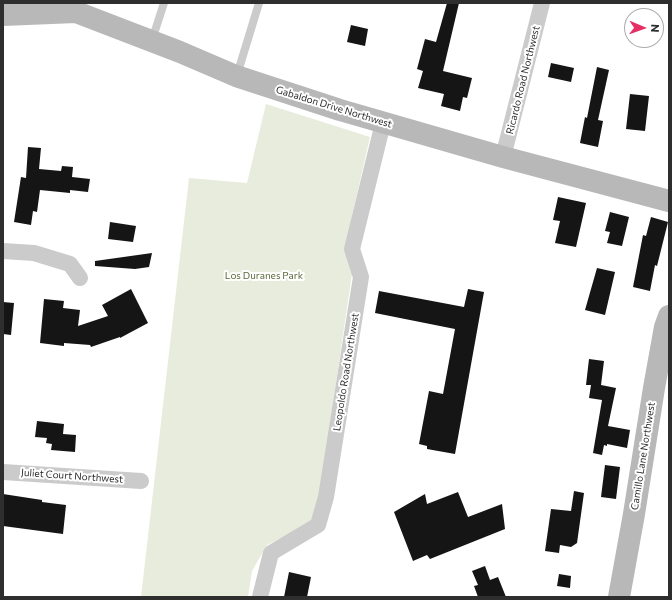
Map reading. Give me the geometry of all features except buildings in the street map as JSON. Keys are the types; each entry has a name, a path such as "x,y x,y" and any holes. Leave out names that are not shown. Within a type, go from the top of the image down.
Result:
{"street":[{"name":"Ricardo Road Northwest","path":"503,157 542,3"},
{"name":"Gabaldon Drive Northwest","path":"3,15 47,8 76,12 152,41 236,76 340,110 503,157 669,201"},
{"name":"Leopoldo Road Northwest","path":"260,597 271,553 318,525 326,496 361,277 352,249 383,123"},
{"path":"3,251 34,253 70,264 80,278"},
{"name":"Camillo Lane Northwest","path":"618,597 634,514 665,327 669,316"},
{"name":"Juliet Court Northwest","path":"3,472 140,480"}],"lane":[{"path":"152,41 164,3"},
{"path":"236,76 259,3"}],"green space":[{"name":"Los Duranes Park","path":"266,104 370,137 349,229 353,267 317,512 310,524 267,545 252,571 248,597 141,597 189,178 247,183"}]}
